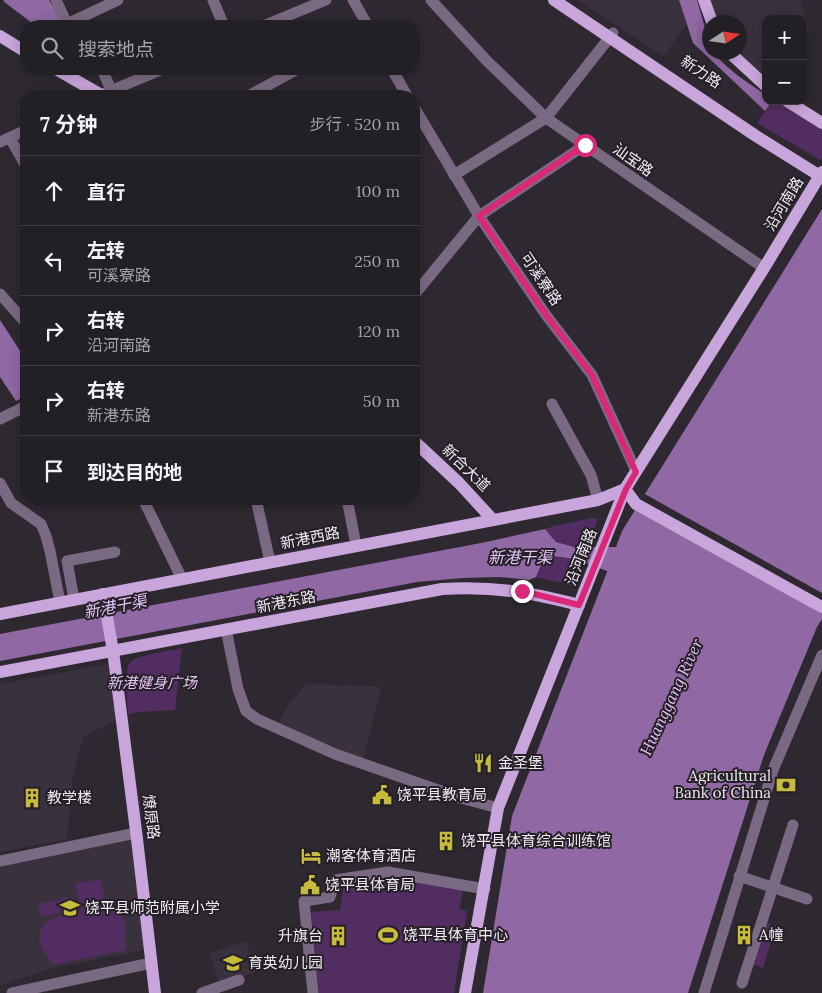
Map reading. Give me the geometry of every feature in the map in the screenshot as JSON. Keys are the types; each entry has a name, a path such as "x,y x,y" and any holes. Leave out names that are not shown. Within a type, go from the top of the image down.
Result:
{"main road":[{"path":"554,0 611,35"},
{"name":"新力路","path":"564,0 611,35 821,172"},
{"path":"704,0 709,15"},
{"path":"0,36 20,48"},
{"path":"738,60 762,82"},
{"path":"67,75 95,90"},
{"path":"793,105 822,123"},
{"name":"沿河南路","path":"465,993 498,808 626,489 764,268 821,172"},
{"name":"新合大道","path":"420,446 460,483 494,520"},
{"path":"626,489 822,599"},
{"path":"626,489 636,504 822,606"},
{"name":"新港西路","path":"0,614 598,500 626,489"},
{"name":"新港东路","path":"0,672 112,648 226,630 442,589 484,587 503,589 540,594 579,605"},
{"name":"燎原路","path":"103,594 112,648 155,993"}],"street":[{"path":"56,0 66,20"},
{"path":"78,20 118,0"},
{"path":"212,0 221,20"},
{"path":"278,20 326,0"},
{"path":"353,0 365,20"},
{"name":"汕宝路","path":"431,0 486,60 546,118 764,268"},
{"path":"454,175 546,118 611,35"},
{"path":"102,75 103,90"},
{"path":"113,90 149,75"},
{"path":"259,90 287,75"},
{"path":"396,75 404,90"},
{"name":"可溪寮路","path":"420,117 479,216 546,315 592,375 636,472"},
{"path":"20,136 5,140 20,159"},
{"path":"420,289 479,216 585,145"},
{"path":"0,294 20,316"},
{"path":"552,404 590,475 598,500"},
{"path":"0,419 20,409"},
{"path":"0,482 11,503 41,524 48,543 60,602"},
{"path":"146,505 182,579"},
{"path":"257,505 270,562"},
{"path":"348,505 356,545"},
{"path":"74,599 67,561 115,552"},
{"path":"226,630 238,689 246,711 257,718 335,754 461,798 498,808"},
{"path":"704,993 773,770 822,655"},
{"path":"742,983 793,825"},
{"path":"0,861 136,833"},
{"path":"313,993 304,901 330,897 335,880 388,872 485,888"},
{"path":"740,876 807,899"},
{"path":"12,993 41,990 151,963"},
{"path":"202,993 239,980"}],"shaded area":[{"path":"577,0 679,0 686,24 664,56"},
{"path":"704,0 800,0 805,15 762,15 762,71 756,79 736,60 747,60 747,15 709,15"},
{"path":"807,23 810,33 807,34"},
{"path":"108,664 116,720 83,737 73,774 67,839 0,852 0,684"},
{"path":"310,684 381,687 363,759 339,751 290,729 279,722 288,706 304,686"},
{"name":"饶平县师范附属小学","path":"132,840 145,950 49,969 0,985 0,866"},
{"name":"育英幼儿园","path":"246,941 256,972 220,984 209,954"}],"green space":[{"path":"769,105 781,105 822,130 822,157 820,160 757,123"},
{"path":"592,518 598,519 572,585 536,577 545,554 554,555 556,542 545,529"},
{"name":"新港健身广场","path":"182,648 175,710 128,714 126,680 130,663 139,657"},
{"name":"饶平县体育中心","path":"387,878 463,890 459,909 467,911 454,993 319,993 311,912 340,910 344,884"},
{"path":"101,879 106,905 81,910 75,884"},
{"path":"70,897 72,910 41,917 38,904"},
{"path":"101,907 115,910 122,916 126,929 126,950 52,965 40,942 40,932 45,924 61,915"},
{"path":"765,922 776,926 763,968 752,964"}],"water":[{"path":"49,0 61,20 28,20 3,1"},
{"path":"679,0 697,0 702,18 702,52 693,43"},
{"path":"711,60 721,60 732,71 762,92 762,105 769,105 765,111"},
{"name":"Huanggang River","path":"822,209 822,619 764,755 688,993 483,993 512,816 612,559 576,559 545,555 536,577 529,580 500,577 417,582 0,661 0,634 481,543 545,529 556,542 574,547 616,547 622,531"},
{"path":"0,320 20,351 20,399 16,401 0,377"}],"pier":[{"path":"643,493 822,593 822,612 634,507"}],"waterway":[{"name":"新港干渠","path":"585,555 629,571"}],"place":[{"name":"金圣堡","path":"483,763"},
{"name":"Agricultural Bank of China","path":"786,785"},
{"name":"饶平县教育局","path":"382,795"},
{"name":"教学楼","path":"32,798"},
{"name":"饶平县体育综合训练馆","path":"446,841"},
{"name":"潮客体育酒店","path":"311,856"},
{"name":"饶平县体育局","path":"310,885"},
{"name":"饶平县师范附属小学","path":"70,908"},
{"name":"饶平县体育中心","path":"388,935"},
{"name":"A幢","path":"744,935"},
{"name":"升旗台","path":"338,936"},
{"name":"育英幼儿园","path":"233,963"}],"route":[{"path":"522,591 579,605 626,489 636,472 592,375 546,315 479,216 585,145"}]}
